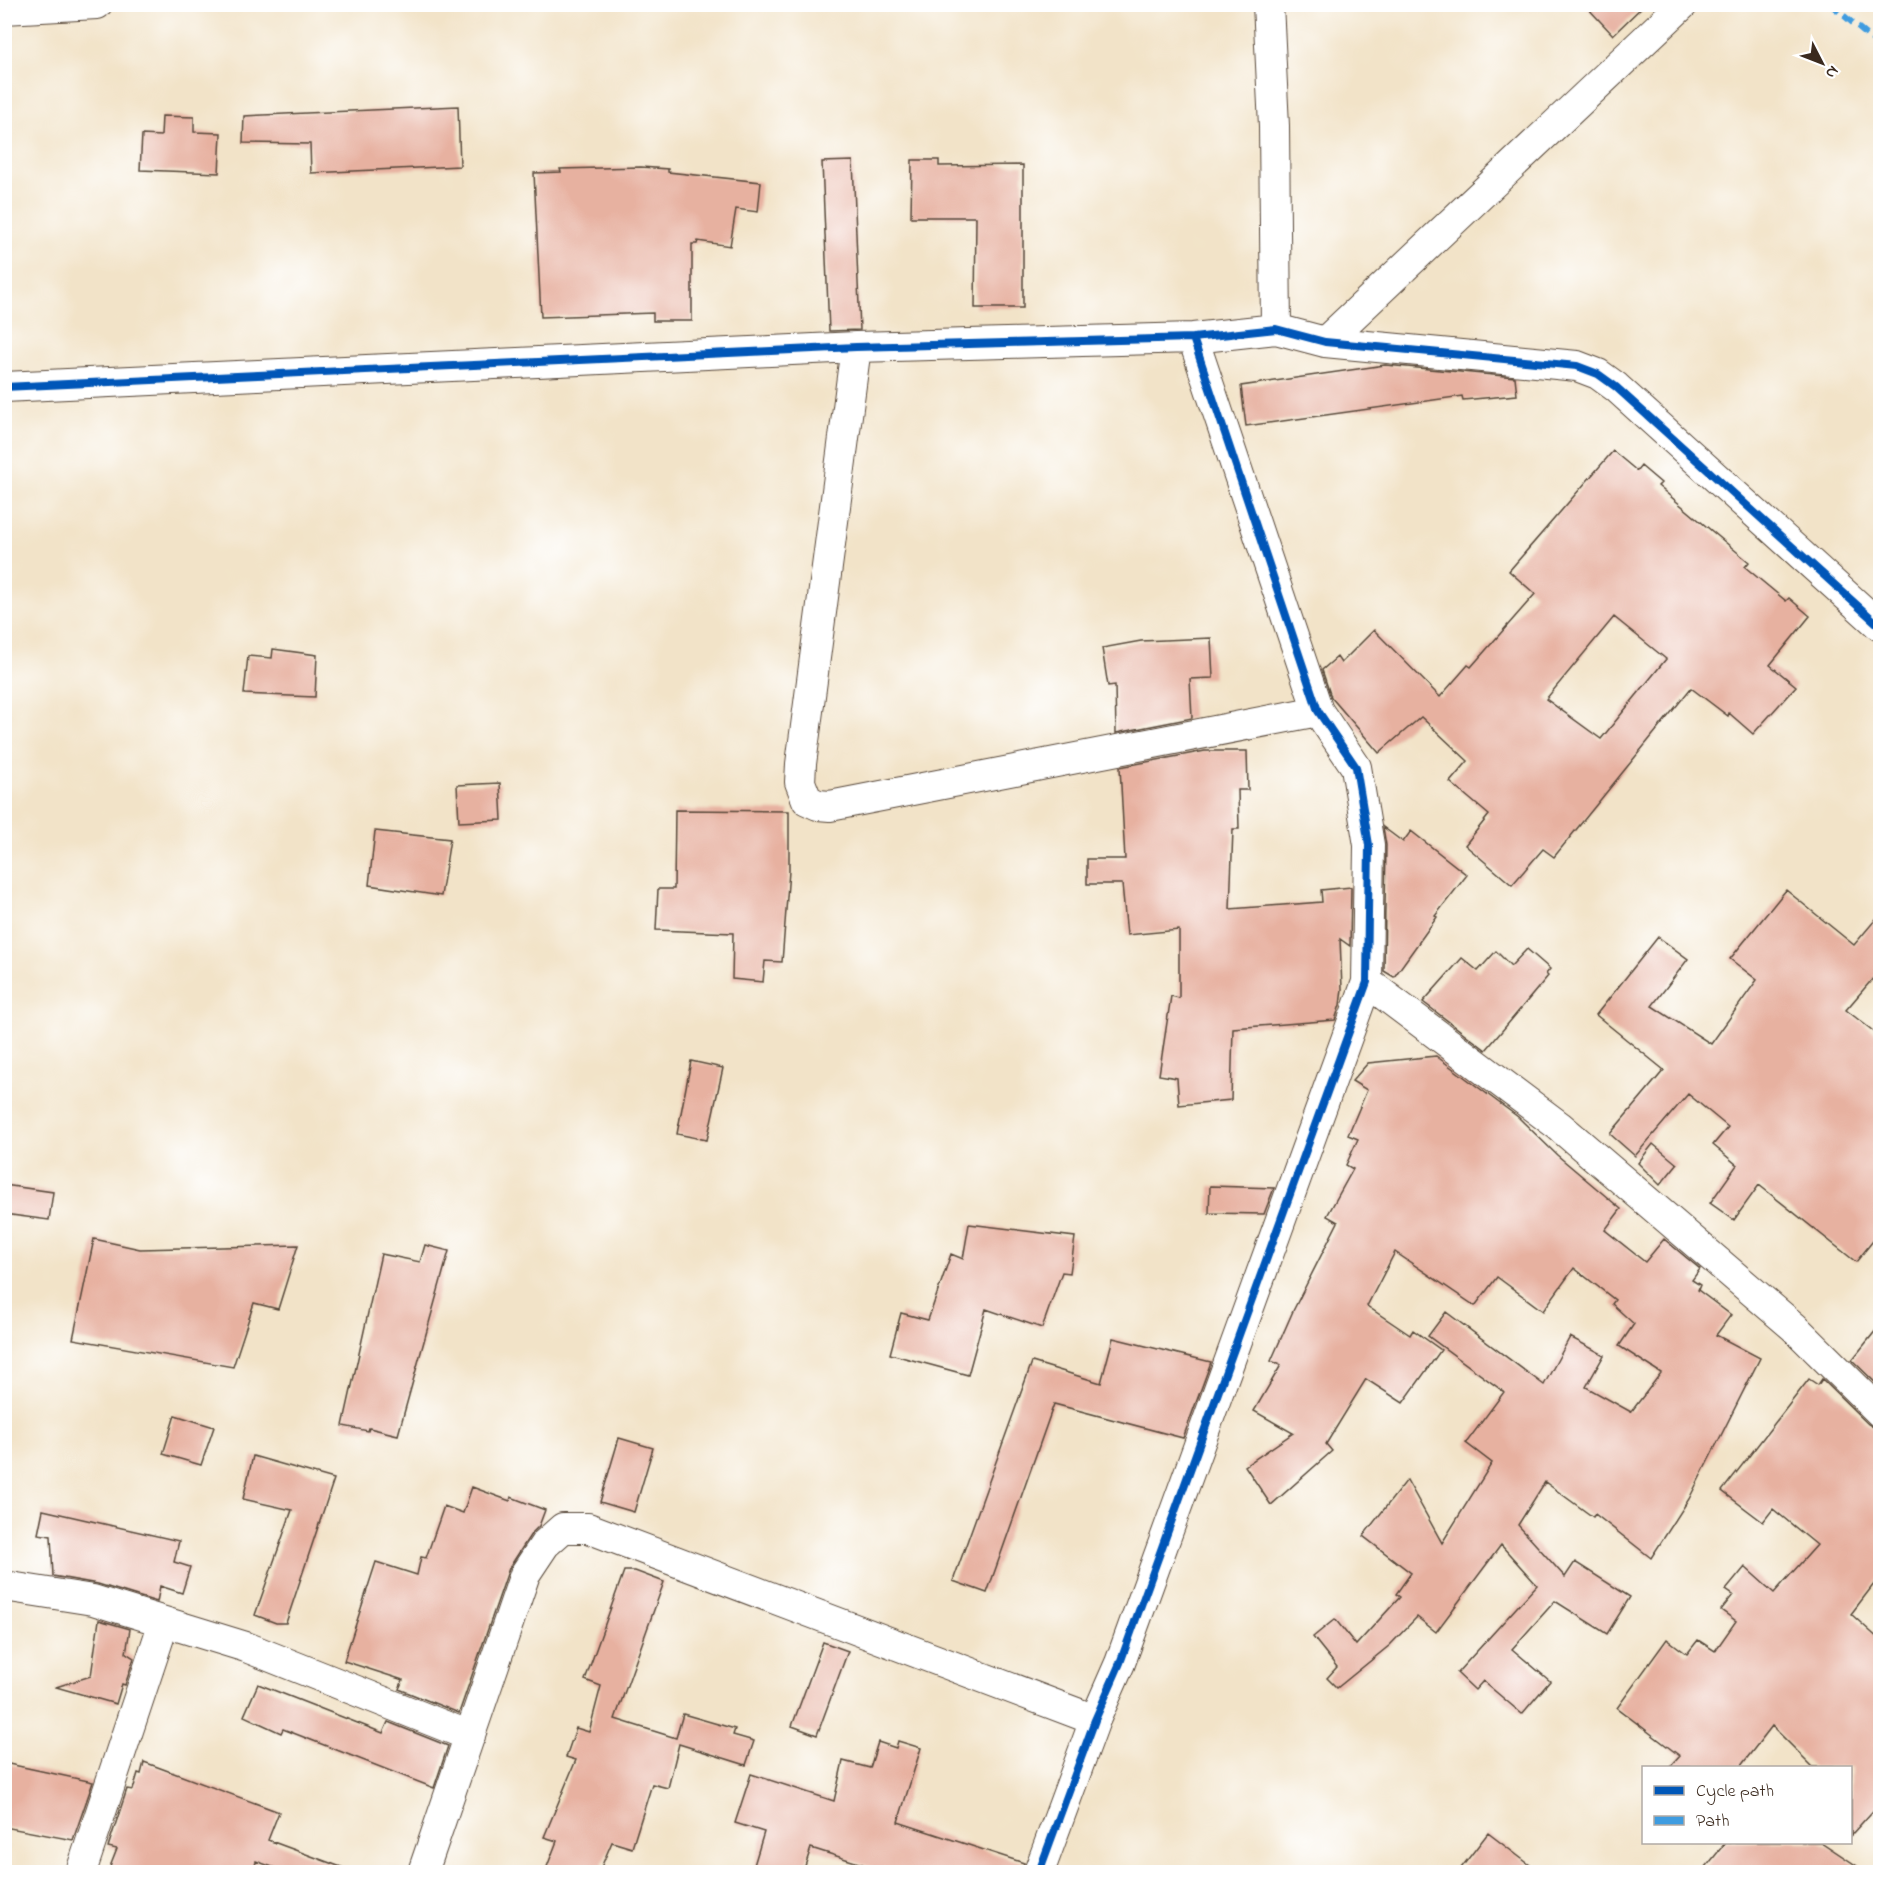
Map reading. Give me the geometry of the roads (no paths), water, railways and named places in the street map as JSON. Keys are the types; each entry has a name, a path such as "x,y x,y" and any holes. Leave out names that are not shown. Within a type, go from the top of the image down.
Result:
{"street":[{"path":"4,9 97,4"},
{"path":"1268,4 1274,126 1276,329"},
{"path":"1325,342 1683,4"},
{"path":"4,387 856,347 1193,338 1276,329 1325,342 1577,366 1598,374 1616,387 1881,626"},
{"path":"1039,1872 1095,1720 1120,1663 1367,982 1369,845 1356,768 1318,711 1193,338"},
{"path":"856,347 801,764 800,782 807,800 818,805 830,806 1318,711"},
{"path":"1367,982 1559,1126 1794,1327 1881,1412"},
{"path":"423,1872 525,1574 545,1544 563,1528 588,1528 1095,1720"},
{"path":"4,1586 93,1600 246,1647 470,1736"},
{"path":"81,1872 164,1622"}]}
